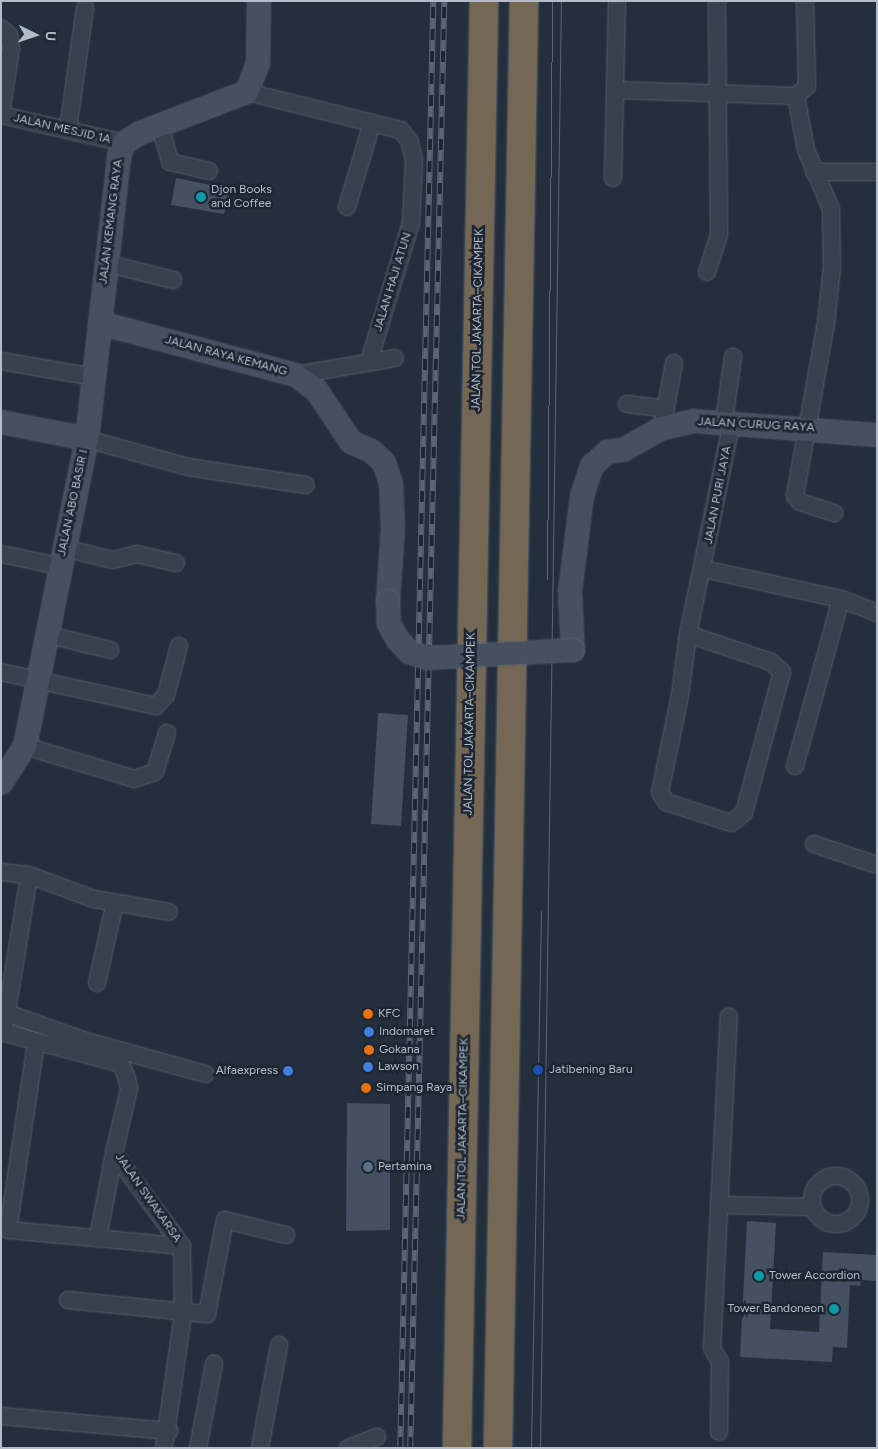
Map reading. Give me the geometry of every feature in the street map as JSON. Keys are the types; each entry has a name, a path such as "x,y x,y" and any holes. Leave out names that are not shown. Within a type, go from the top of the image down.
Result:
{"highway":[{"name":"JALAN TOL JAKARTA–CIKAMPEK","path":"457,1448 484,1"},
{"path":"498,1448 524,1"}],"street":[{"path":"259,1 258,63 247,92 372,123 347,207"},
{"path":"613,178 617,1"},
{"path":"707,272 719,234 716,93 717,1"},
{"path":"615,90 796,96 807,86 805,1"},
{"path":"68,129 86,8"},
{"path":"1,28 9,35 11,48 1,114"},
{"name":"JALAN KEMANG RAYA","path":"87,439 100,323 104,264 124,143 160,126 247,92"},
{"path":"796,96 806,150 831,209 832,267 826,323 795,496 800,502 834,513"},
{"name":"JALAN MESJID 1A","path":"1,114 124,143"},
{"name":"JALAN HAJI ATUN","path":"369,361 411,223 414,161 410,142 401,130 372,123"},
{"path":"160,126 170,162 209,171"},
{"path":"814,172 877,172"},
{"path":"104,264 173,280"},
{"name":"JALAN RAYA KEMANG","path":"100,323 296,375 317,391 351,442 373,452 384,463 391,483 393,528 388,601 389,624 398,640 409,652 428,658 573,650"},
{"name":"JALAN PURI JAYA","path":"688,634 771,662 782,672 744,813 730,823 666,802 660,792 680,695 688,634 704,569 728,421 732,357"},
{"path":"296,375 395,358"},
{"path":"1,361 94,377"},
{"path":"627,404 664,418 674,363"},
{"name":"JALAN CURUG RAYA","path":"573,650 570,592 588,478 592,466 607,452 623,450 664,418 694,421 728,421 877,435"},
{"path":"1,422 87,439"},
{"name":"JALAN ABO BASIR I","path":"1,783 25,746 49,635 62,557 87,439 188,468 306,485"},
{"path":"1,554 112,560 137,554 176,563"},
{"path":"704,569 841,599 877,613"},
{"path":"795,766 841,599"},
{"path":"49,635 110,650"},
{"path":"1,672 160,706 166,695 179,646"},
{"path":"25,746 134,779 155,772 167,733"},
{"path":"814,844 877,866"},
{"path":"1,872 29,875 94,899 170,912"},
{"name":"JALAN SWAKARSA","path":"29,875 7,1013 2,1032 36,1043 121,1064 129,1089 114,1153 182,1246 183,1314 164,1448"},
{"path":"97,983 115,902"},
{"path":"7,1013 86,1041 206,1074"},
{"path":"719,1432 720,1362 712,1348 729,1016"},
{"path":"36,1043 5,1235 98,1238 182,1246"},
{"path":"98,1238 114,1153"},
{"path":"719,1199 812,1202"},
{"path":"68,1300 183,1314 202,1314 210,1310 219,1233 225,1220 286,1235"},
{"path":"260,1448 279,1345"},
{"path":"198,1448 214,1364"},
{"path":"1,1416 168,1430"},
{"path":"348,1448 377,1437"}],"building":[{"name":"Djon Books and Coffee","path":"176,178 231,189 224,214 171,205"},
{"path":"378,713 408,715 401,826 371,824"},
{"name":"Pertamina","path":"347,1103 390,1104 390,1230 346,1231"},
{"path":"747,1221 776,1223 770,1329 819,1332 823,1252 877,1255 877,1281 861,1280 860,1286 850,1285 847,1348 833,1347 832,1362 740,1357"}],"tram line":[{"path":"547,579 552,1"},
{"path":"540,1448 561,1"},
{"path":"531,1448 541,911"}],"railway":[{"path":"400,1448 433,1"},
{"path":"410,1448 444,1"}],"place":[{"name":"Djon Books and Coffee","path":"201,197"},
{"name":"KFC","path":"368,1014"},
{"name":"Indomaret","path":"369,1032"},
{"name":"Gokana","path":"369,1050"},
{"name":"Lawson","path":"368,1067"},
{"name":"Jatibening Baru","path":"538,1070"},
{"name":"Alfaexpress","path":"288,1071"},
{"name":"Simpang Raya","path":"366,1088"},
{"name":"Pertamina","path":"368,1167"},
{"name":"Tower Accordion","path":"759,1276"},
{"name":"Tower Bandoneon","path":"834,1309"}]}
